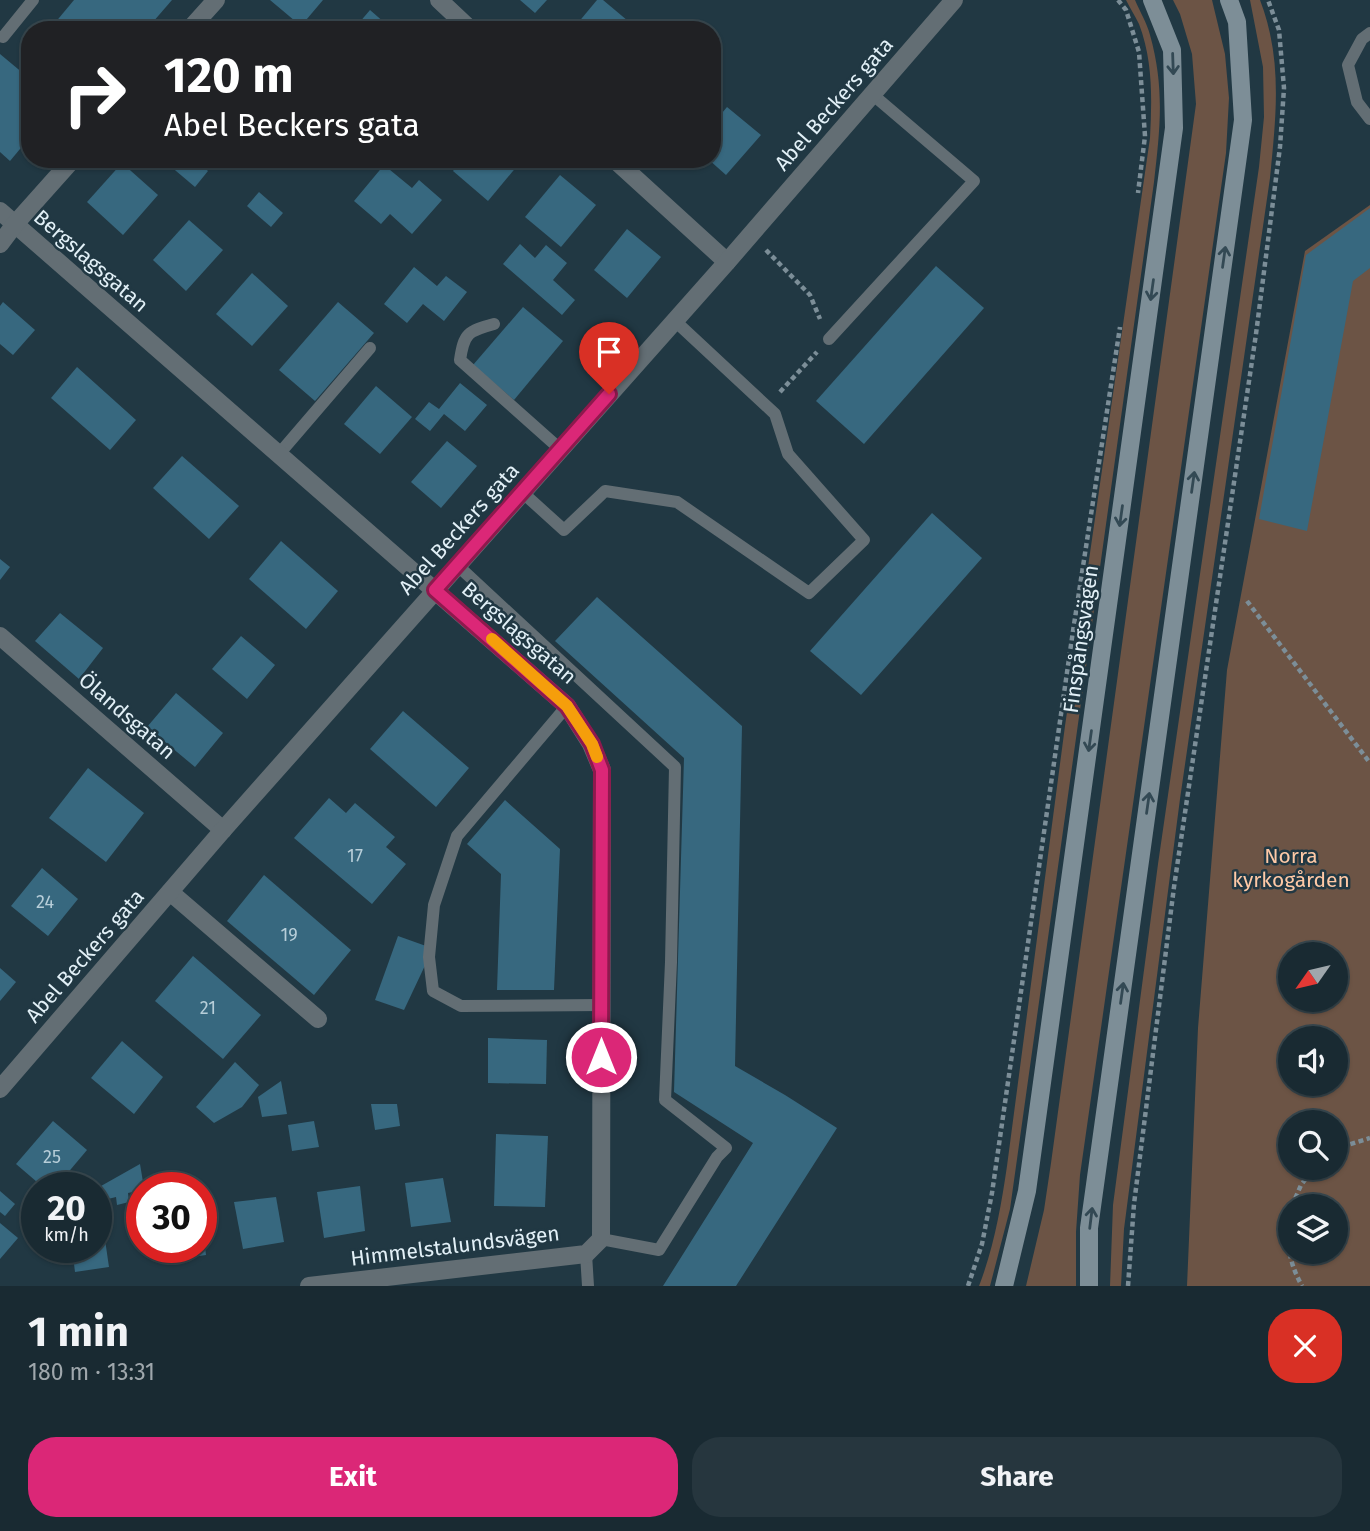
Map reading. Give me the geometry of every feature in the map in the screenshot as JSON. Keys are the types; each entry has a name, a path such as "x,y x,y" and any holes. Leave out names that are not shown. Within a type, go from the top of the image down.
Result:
{"main road":[{"name":"Finspångsvägen","path":"1004,1286 1027,1191 1174,128 1172,50 1152,0"},
{"path":"1089,1286 1089,1228 1243,120 1237,22 1229,0"}],"street":[{"path":"197,21 216,0"},
{"path":"439,0 461,21"},
{"name":"Abel Beckers gata","path":"0,1089 223,830 727,262 954,0"},
{"path":"0,244 65,168"},
{"path":"624,168 727,262"},
{"name":"Bergslagsgatan","path":"0,211 567,706 592,744 602,770 601,1239"},
{"name":"Ölandsgatan","path":"0,636 223,830"},
{"path":"170,892 318,1019"},
{"name":"Himmelstalundsvägen","path":"309,1286 371,1282 586,1254 601,1239"}],"lane":[{"path":"3,37 33,0"},
{"path":"1370,33 1362,39 1348,65 1357,102 1370,119"},
{"path":"830,340 974,181 872,94"},
{"path":"522,492 564,530 605,491 677,502 809,593 864,540 788,454 775,414 674,320"},
{"path":"494,324 473,329 463,342 460,360 560,449"},
{"path":"279,454 370,348"},
{"path":"457,565 675,767 665,1100 726,1148 717,1157 659,1250 601,1239"},
{"path":"567,706 457,836 434,905 429,957 433,991 461,1006 601,1005"},
{"path":"586,1254 589,1286"}],"path":[{"path":"1118,0 1126,10 1139,52 1144,136 1138,201"},
{"path":"1128,1286 1134,1204 1174,887 1256,334 1280,147 1284,88 1279,30 1268,0"},
{"path":"750,234 810,295 830,340 767,406"},
{"path":"968,1286 982,1244 992,1193 1121,317"},
{"path":"1247,601 1370,762"},
{"path":"1348,1145 1370,1138"},
{"path":"1292,1264 1302,1286"}],"green space":[{"path":"1126,0 1135,0 1145,22 1158,73 1159,127 1154,182 1010,1209 990,1286 979,1286 996,1227 1007,1166 1065,726 1150,138 1151,95 1147,52 1139,24"},
{"path":"1173,0 1212,0 1225,54 1229,98 1226,153 1080,1175 1076,1286 1026,1286 1044,1210 1051,1163 1196,104 1192,54"},
{"path":"1250,0 1260,0 1275,66 1276,110 1270,178 1180,799 1124,1229 1121,1286 1110,1286 1113,1205 1158,864 1259,167 1264,117 1263,67"},
{"name":"Norra kyrkogården","path":"1370,205 1370,1286 1187,1286 1198,1028 1227,670 1305,251"}],"building":[{"path":"74,0 172,0 154,21 56,21"},
{"path":"270,0 323,0 305,21 295,21"},
{"path":"520,0 547,0 535,13"},
{"path":"597,0 603,0 628,21 580,21"},
{"path":"370,10 383,21 361,21"},
{"path":"0,54 21,72 21,148 10,161 0,152"},
{"path":"727,107 761,135 726,175 718,168 721,168 721,114"},
{"path":"118,168 128,168 158,195 123,235 87,202"},
{"path":"173,168 205,168 208,171 195,187"},
{"path":"382,168 388,168 412,188 419,180 442,200 412,234 390,214 381,224 354,201"},
{"path":"455,168 516,168 488,201 453,171"},
{"path":"560,175 596,205 561,247 525,217"},
{"path":"259,192 283,213 271,227 247,206"},
{"path":"1370,208 1370,268 1353,281 1307,531 1259,519 1306,255"},
{"path":"189,220 223,250 186,291 153,260"},
{"path":"627,229 661,257 627,298 594,270"},
{"path":"520,244 535,258 546,245 567,263 553,280 575,300 562,315 503,264"},
{"path":"936,266 984,308 864,444 816,401"},
{"path":"414,267 437,286 446,276 467,292 444,321 423,304 407,323 384,304"},
{"path":"252,273 288,306 252,346 216,314"},
{"path":"3,302 35,330 13,355 0,344 0,306"},
{"path":"338,302 374,333 315,401 279,370"},
{"path":"523,307 563,341 514,400 473,365"},
{"path":"77,367 136,420 110,450 51,398"},
{"path":"460,383 487,405 465,431 444,414 430,431 415,419 429,402 439,409"},
{"path":"376,386 412,417 380,454 344,424"},
{"path":"447,441 477,466 441,508 411,482"},
{"path":"182,456 239,506 209,539 153,488"},
{"path":"932,513 982,558 861,695 810,651"},
{"path":"281,541 338,591 306,629 249,579"},
{"path":"0,559 10,567 0,580"},
{"path":"597,597 742,726 735,1066 837,1128 736,1286 663,1286 753,1143 674,1092 684,758 555,641"},
{"path":"60,613 103,648 79,679 35,641"},
{"path":"241,636 275,665 247,699 212,669"},
{"path":"176,693 223,733 195,767 147,727"},
{"path":"403,711 469,768 436,807 370,749"},
{"path":"88,768 144,813 106,862 49,818"},
{"path":"329,798 346,813 355,803 395,837 386,847 406,864 372,904 294,838"},
{"path":"505,800 560,849 554,990 497,990 501,874 467,844"},
{"path":"42,868 78,899 48,936 11,906"},
{"path":"264,875 351,950 314,995 227,921"},
{"path":"398,936 426,946 429,957 404,1010 375,1000"},
{"path":"193,956 261,1015 223,1059 155,1001"},
{"path":"0,968 16,982 0,1001"},
{"path":"488,1038 547,1040 546,1084 488,1083"},
{"path":"122,1041 163,1077 134,1114 91,1078"},
{"path":"235,1062 259,1085 242,1107 214,1123 196,1107"},
{"path":"281,1081 287,1114 262,1117 258,1097"},
{"path":"371,1104 397,1104 400,1126 375,1130"},
{"path":"53,1121 87,1150 68,1172 25,1172 16,1164"},
{"path":"314,1121 319,1147 292,1151 288,1125"},
{"path":"496,1134 548,1136 545,1207 494,1206"},
{"path":"140,1164 141,1172 126,1172 126,1203 117,1205 116,1197 112,1198 112,1180"},
{"path":"443,1178 451,1222 411,1227 405,1183"},
{"path":"360,1186 365,1231 324,1238 317,1192"},
{"path":"0,1191 15,1204 5,1216 0,1212"},
{"path":"276,1197 284,1242 243,1249 234,1202"},
{"path":"0,1223 18,1238 0,1259"},
{"path":"74,1263 108,1263 109,1267 75,1272"}],"slow traffic":[{"path":"492,639 567,706 592,744 597,757"}],"route":[{"path":"601,1057 602,770 592,744 567,706 435,590 609,394"}]}
